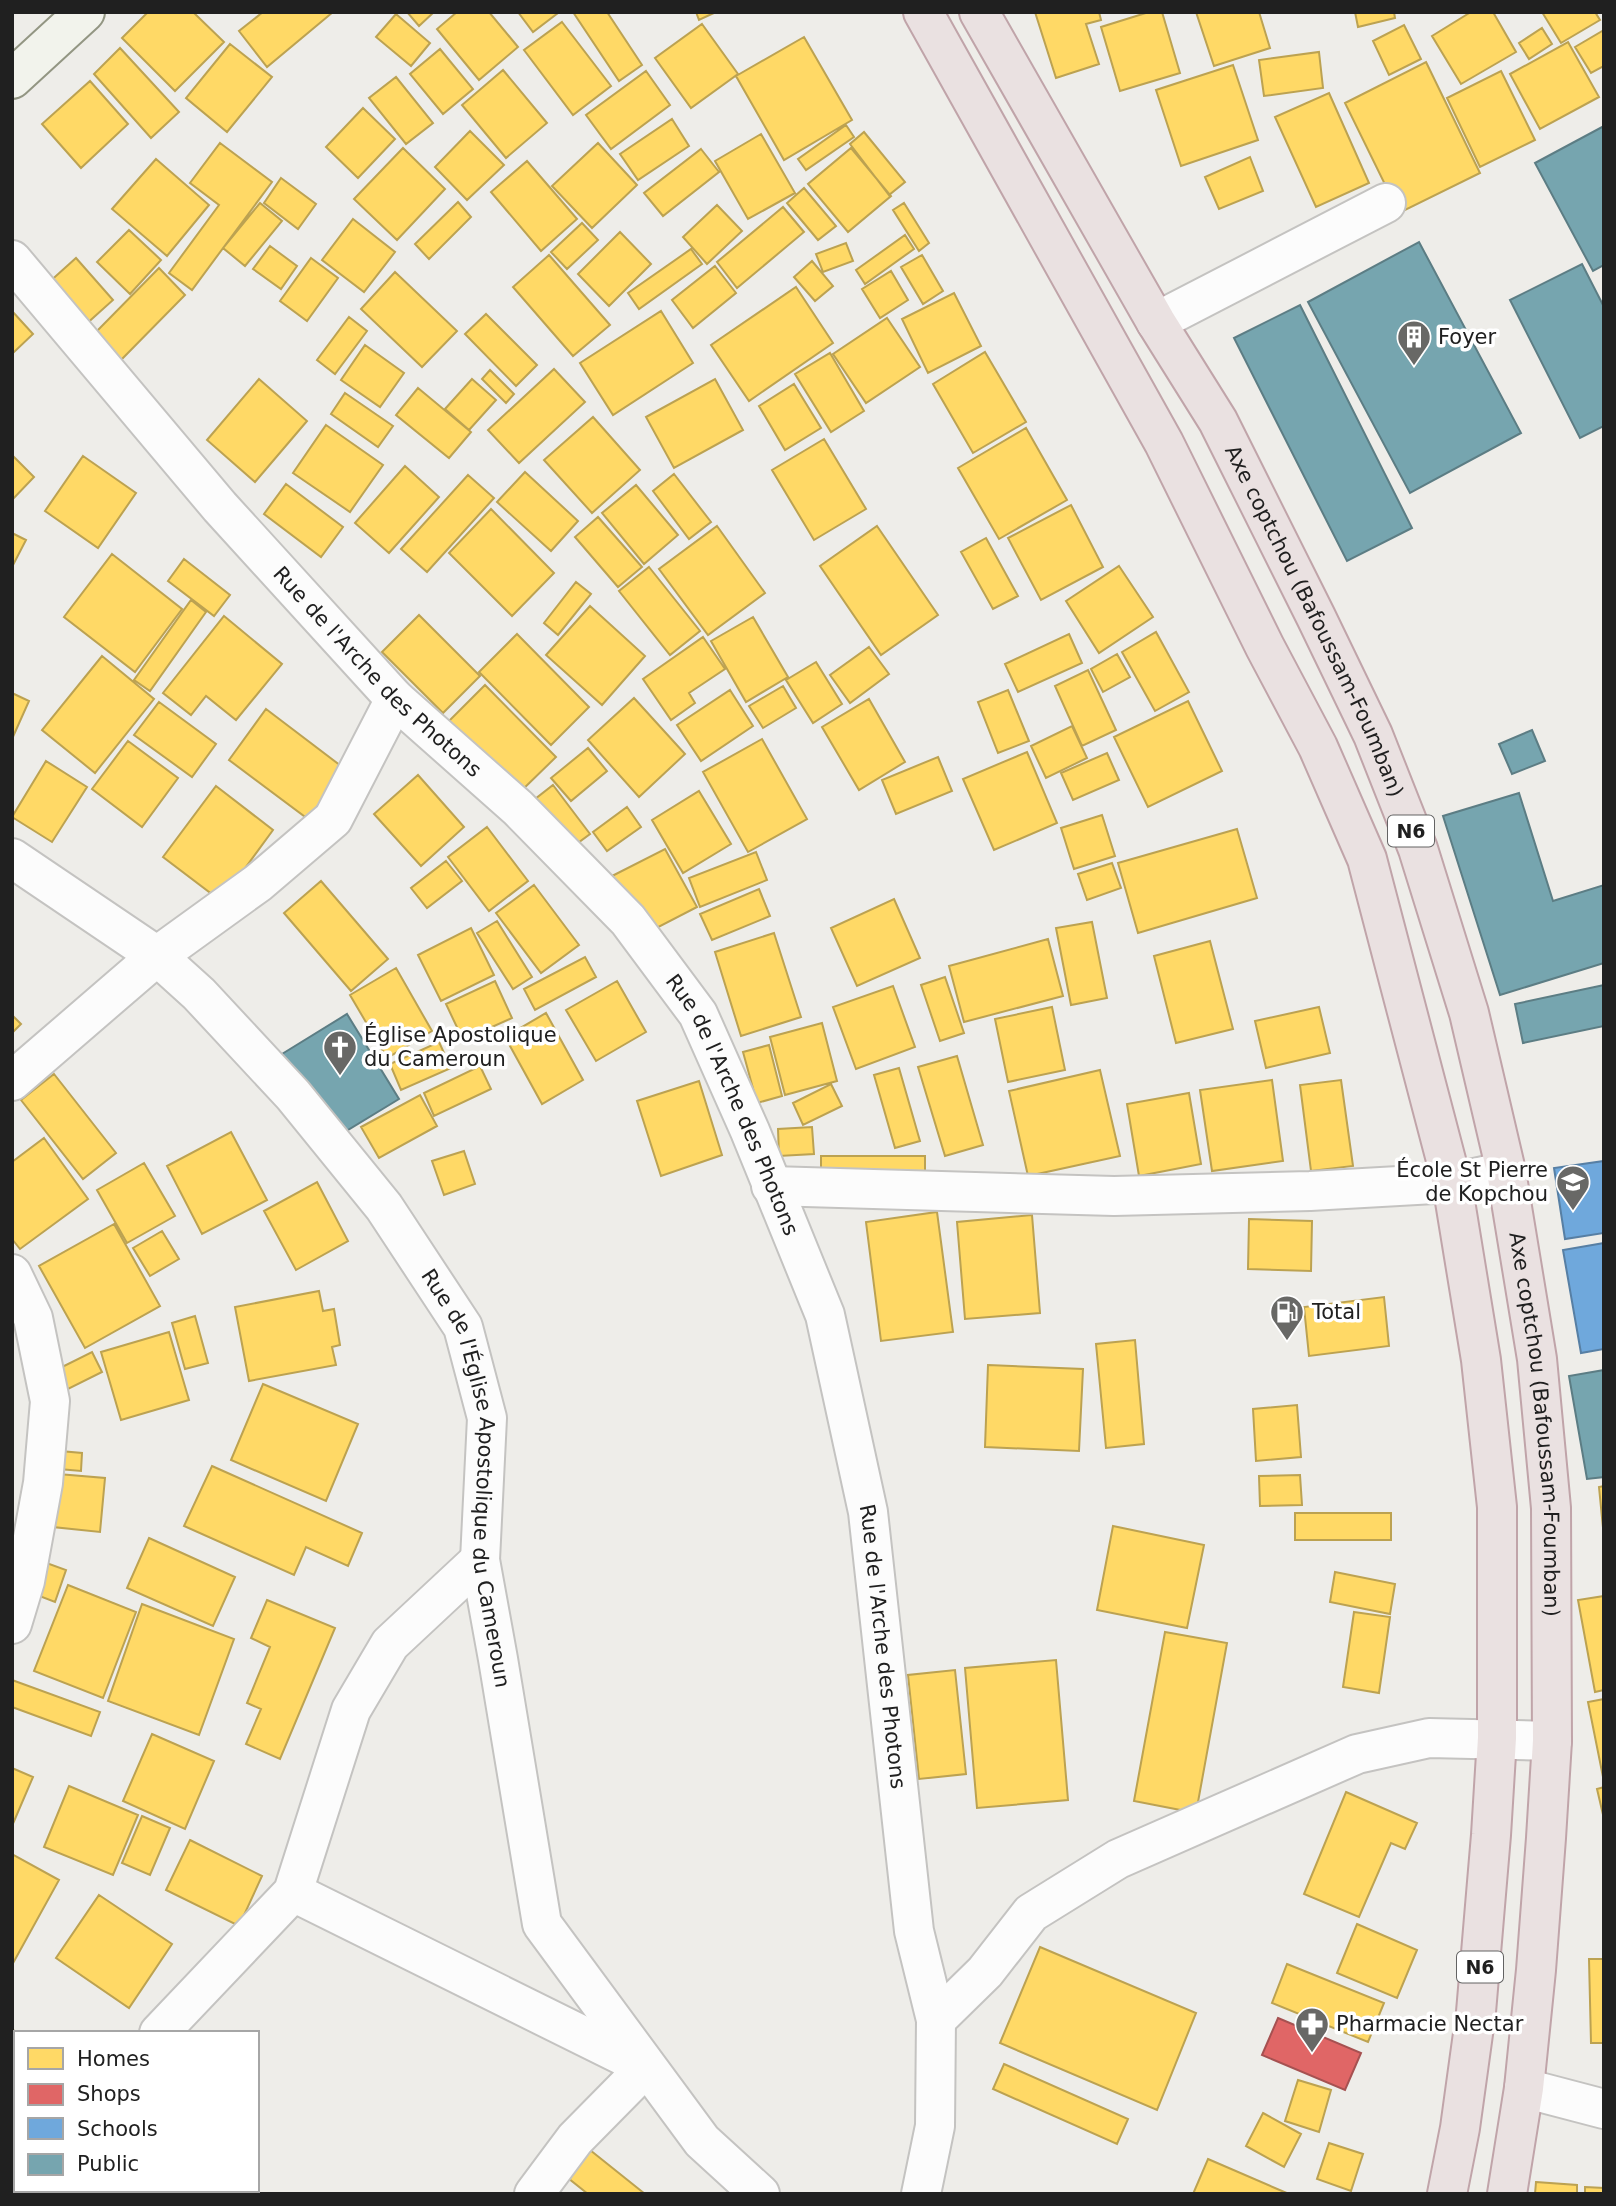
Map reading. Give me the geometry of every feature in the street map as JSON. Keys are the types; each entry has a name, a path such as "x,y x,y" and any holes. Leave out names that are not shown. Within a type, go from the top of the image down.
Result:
{"highway":[{"name":"Axe coptchou (Bafoussam-Foumban)","path":"923,12 1164,443 1318,747 1367,859 1452,1183 1482,1360 1497,1507 1497,1738"},
{"name":"Axe coptchou (Bafoussam-Foumban)","path":"979,12 1156,322 1218,421 1373,735 1418,849 1469,1013 1506,1171 1537,1359 1551,1508 1552,1741"},
{"path":"1265,647 1316,617"},
{"name":"N6","path":"1447,2194 1460,2128 1476,2012 1497,1738"},
{"name":"N6","path":"1507,2194 1524,2088 1536,1970 1552,1741"}],"street":[{"path":"12,79 85,12"},
{"path":"1156,322 1385,203"},
{"name":"Rue de l'Arche des Photons","path":"12,260 220,507 395,699 518,808 628,920 698,1014 750,1131 825,1315 867,1513 914,1931 936,2020 935,2126 922,2194"},
{"path":"12,1081 157,956 258,883 332,819 395,699"},
{"name":"Rue de l'Église Apostolique du Cameroun","path":"12,858 157,956 200,994 293,1095 384,1207 463,1327 487,1418 480,1560 542,1924 702,2141 760,2194"},
{"path":"771,1186 1114,1196 1310,1191 1452,1183 1506,1171"},
{"path":"12,1275 33,1318 50,1401 43,1483 25,1581 12,1624"},
{"path":"161,2031 293,1892 351,1710 390,1644 480,1560"},
{"path":"936,2020 985,1972 1031,1913 1118,1859 1357,1754 1429,1738 1552,1741"},
{"path":"293,1892 646,2067 575,2139 534,2194"},
{"path":"1524,2088 1604,2109"}],"building: Homes":[{"path":"148,12 193,12 224,42 175,91 122,38"},
{"path":"263,12 333,12 267,67 239,31"},
{"path":"407,12 434,12 419,26"},
{"path":"457,12 489,12 518,47 479,80 437,29"},
{"path":"518,12 558,12 558,13 533,32"},
{"path":"573,12 607,12 642,65 619,81"},
{"path":"696,12 716,12 699,20"},
{"path":"1035,12 1099,12 1101,20 1086,24 1099,64 1056,78"},
{"path":"1149,12 1162,12 1180,73 1120,91 1101,27"},
{"path":"1196,12 1259,12 1270,48 1214,66"},
{"path":"1355,12 1394,12 1395,18 1358,27"},
{"path":"1471,12 1493,12 1516,52 1461,84 1432,36"},
{"path":"1542,12 1595,12 1600,20 1561,43"},
{"path":"396,14 430,43 411,66 376,37"},
{"path":"562,22 611,86 573,115 524,50"},
{"path":"702,24 738,74 691,108 655,58"},
{"path":"1404,25 1421,59 1389,75 1373,41"},
{"path":"1542,28 1552,44 1529,59 1519,43"},
{"path":"1604,30 1604,66 1591,73 1575,47"},
{"path":"804,37 852,120 784,160 736,76"},
{"path":"1568,42 1599,97 1540,129 1510,74"},
{"path":"230,44 272,77 227,132 186,98"},
{"path":"120,48 179,112 151,138 94,74"},
{"path":"440,49 473,89 443,114 410,74"},
{"path":"1319,52 1323,88 1264,96 1259,60"},
{"path":"1426,62 1480,173 1399,213 1345,103"},
{"path":"1233,65 1258,140 1181,166 1156,90"},
{"path":"503,70 547,123 506,158 462,105"},
{"path":"646,71 670,105 611,149 586,115"},
{"path":"1501,71 1535,140 1480,167 1447,98"},
{"path":"396,77 433,123 406,144 369,98"},
{"path":"90,81 128,124 81,168 42,124"},
{"path":"1329,93 1369,183 1316,207 1275,117"},
{"path":"363,108 395,139 358,178 326,147"},
{"path":"672,119 689,146 638,180 620,154"},
{"path":"846,125 854,137 806,170 798,159"},
{"path":"470,131 504,165 467,200 435,167"},
{"path":"864,132 905,182 889,195 850,144"},
{"path":"761,134 795,193 748,219 715,161"},
{"path":"220,143 272,182 192,290 169,273 219,205 190,183"},
{"path":"598,143 637,185 592,228 552,186"},
{"path":"403,148 445,189 397,240 354,199"},
{"path":"851,148 891,196 848,232 808,184"},
{"path":"701,149 719,172 663,216 644,193"},
{"path":"1250,157 1263,191 1219,209 1205,177"},
{"path":"156,159 209,205 167,256 112,209"},
{"path":"527,161 577,219 541,251 491,192"},
{"path":"281,178 316,204 298,229 264,203"},
{"path":"804,188 836,226 818,240 787,203"},
{"path":"458,202 471,217 429,259 415,244"},
{"path":"260,203 282,221 245,266 223,248"},
{"path":"904,203 929,243 919,251 893,210"},
{"path":"717,205 742,231 707,264 683,237"},
{"path":"783,207 804,232 737,288 717,262"},
{"path":"353,219 395,252 364,292 322,260"},
{"path":"582,223 598,240 567,269 551,252"},
{"path":"129,230 161,260 130,294 97,262"},
{"path":"620,232 651,264 609,306 578,274"},
{"path":"905,235 914,249 865,284 856,270"},
{"path":"846,243 853,261 823,272 816,254"},
{"path":"270,246 297,266 281,289 253,269"},
{"path":"691,249 702,264 639,309 628,293"},
{"path":"549,255 610,325 573,356 513,287"},
{"path":"922,255 943,291 923,304 901,267"},
{"path":"76,258 113,300 84,326 47,284"},
{"path":"311,258 338,278 307,321 280,301"},
{"path":"812,261 833,286 815,301 794,277"},
{"path":"715,266 736,293 693,328 672,300"},
{"path":"159,268 185,295 121,360 95,333"},
{"path":"891,271 908,300 880,318 862,289"},
{"path":"395,272 457,331 422,367 361,309"},
{"path":"796,287 833,343 749,401 711,345"},
{"path":"954,293 981,346 928,373 902,319"},
{"path":"12,311 33,334 12,354"},
{"path":"661,311 693,363 613,415 580,363"},
{"path":"486,314 537,365 516,386 465,334"},
{"path":"349,317 367,331 335,374 317,360"},
{"path":"887,318 920,367 866,403 833,354"},
{"path":"365,345 404,373 380,407 341,380"},
{"path":"985,352 1026,422 973,453 933,384"},
{"path":"830,353 864,411 831,432 795,374"},
{"path":"554,369 585,402 519,463 488,430"},
{"path":"490,370 514,394 506,403 482,379"},
{"path":"259,379 307,421 255,482 207,440"},
{"path":"472,379 496,400 469,430 445,409"},
{"path":"715,379 743,430 674,468 646,417"},
{"path":"794,384 821,428 785,450 759,406"},
{"path":"418,388 471,432 449,458 396,415"},
{"path":"345,393 393,426 378,447 331,414"},
{"path":"593,417 640,470 592,513 544,460"},
{"path":"326,425 383,465 350,512 293,473"},
{"path":"1026,428 1067,500 999,539 958,468"},
{"path":"824,439 866,509 814,540 772,470"},
{"path":"12,455 34,477 12,500"},
{"path":"83,456 136,493 98,548 45,511"},
{"path":"405,466 439,497 389,553 355,523"},
{"path":"525,472 578,521 551,551 497,502"},
{"path":"674,474 711,522 689,539 653,491"},
{"path":"468,475 494,498 427,572 401,549"},
{"path":"286,484 343,527 321,557 264,514"},
{"path":"636,485 678,535 644,564 602,513"},
{"path":"1071,505 1103,567 1041,600 1008,538"},
{"path":"491,509 554,573 512,616 449,553"},
{"path":"598,517 642,567 618,587 575,537"},
{"path":"717,526 765,593 708,635 659,569"},
{"path":"877,526 938,615 881,655 820,566"},
{"path":"12,533 26,540 12,567"},
{"path":"986,538 1018,596 993,609 961,552"},
{"path":"112,554 182,609 135,672 64,617"},
{"path":"184,559 230,595 214,616 168,581"},
{"path":"1119,566 1153,617 1099,653 1066,601"},
{"path":"649,567 700,631 670,655 619,591"},
{"path":"576,582 591,594 558,635 544,623"},
{"path":"191,600 206,612 150,691 134,680"},
{"path":"590,606 645,656 602,705 546,655"},
{"path":"419,615 480,676 443,713 382,652"},
{"path":"224,616 282,664 236,720 206,696 191,715 163,693"},
{"path":"753,617 788,677 746,702 711,641"},
{"path":"1156,632 1189,692 1155,711 1122,652"},
{"path":"517,634 589,707 551,745 479,672"},
{"path":"1069,634 1082,663 1018,692 1005,664"},
{"path":"703,637 725,669 689,693 695,703 671,720 643,679"},
{"path":"869,647 889,674 850,703 830,675"},
{"path":"1117,654 1130,677 1103,692 1091,669"},
{"path":"102,656 154,699 95,773 42,730"},
{"path":"816,662 842,704 813,723 786,680"},
{"path":"1088,670 1116,730 1082,746 1055,686"},
{"path":"485,685 556,757 519,793 449,721"},
{"path":"783,686 796,708 763,728 749,706"},
{"path":"730,690 753,726 701,761 677,725"},
{"path":"1008,690 1029,741 998,753 978,702"},
{"path":"12,693 29,701 12,739"},
{"path":"634,698 685,754 639,797 588,740"},
{"path":"869,699 905,762 859,790 822,727"},
{"path":"1188,701 1222,771 1148,807 1114,737"},
{"path":"159,702 216,744 192,777 134,735"},
{"path":"266,709 345,769 308,819 229,760"},
{"path":"1072,726 1087,758 1046,778 1031,746"},
{"path":"762,739 807,819 748,852 703,772"},
{"path":"128,741 178,778 142,827 92,789"},
{"path":"588,748 607,771 571,801 551,778"},
{"path":"1027,752 1057,823 994,850 963,779"},
{"path":"1107,753 1119,780 1073,800 1061,773"},
{"path":"938,757 952,791 896,814 882,780"},
{"path":"46,761 87,787 52,842 12,817"},
{"path":"418,775 464,827 421,866 374,814"},
{"path":"553,785 590,834 567,851 530,803"},
{"path":"216,786 273,830 221,901 163,857"},
{"path":"699,791 731,844 683,873 652,820"},
{"path":"627,807 641,827 607,851 593,832"},
{"path":"1102,815 1115,856 1074,869 1061,828"},
{"path":"487,827 528,881 489,911 448,857"},
{"path":"1237,829 1257,898 1138,933 1118,863"},
{"path":"665,849 697,907 643,935 612,876"},
{"path":"756,852 767,880 700,907 689,878"},
{"path":"446,861 462,881 427,908 411,888"},
{"path":"1112,863 1121,888 1087,900 1078,874"},
{"path":"321,881 388,959 351,991 284,913"},
{"path":"534,885 579,945 541,973 496,913"},
{"path":"759,889 770,916 712,940 700,914"},
{"path":"894,899 920,958 857,986 831,928"},
{"path":"497,921 532,977 513,989 477,933"},
{"path":"1092,922 1107,998 1071,1005 1056,928"},
{"path":"471,928 494,975 441,1001 418,955"},
{"path":"774,933 801,1017 741,1036 715,952"},
{"path":"1048,939 1063,996 964,1022 949,966"},
{"path":"1210,941 1233,1029 1176,1043 1154,956"},
{"path":"585,957 596,977 535,1010 524,989"},
{"path":"396,968 432,1031 387,1058 350,995"},
{"path":"945,977 964,1033 940,1041 921,985"},
{"path":"495,981 512,1018 463,1040 446,1004"},
{"path":"617,981 646,1032 596,1061 566,1010"},
{"path":"893,986 915,1047 856,1069 833,1007"},
{"path":"1052,1007 1065,1070 1008,1082 995,1019"},
{"path":"1319,1007 1330,1053 1266,1068 1255,1021"},
{"path":"546,1013 583,1080 542,1104 505,1037"},
{"path":"12,1015 21,1024 12,1033"},
{"path":"822,1023 837,1081 785,1095 770,1037"},
{"path":"439,1042 451,1068 401,1090 390,1064"},
{"path":"769,1045 782,1096 757,1103 743,1052"},
{"path":"957,1056 983,1145 945,1156 918,1067"},
{"path":"480,1066 491,1089 434,1116 424,1093"},
{"path":"899,1068 920,1141 895,1148 874,1075"},
{"path":"1100,1070 1120,1156 1028,1176 1009,1091"},
{"path":"54,1074 116,1153 83,1179 21,1100"},
{"path":"1272,1080 1283,1161 1212,1171 1200,1090"},
{"path":"1341,1080 1353,1166 1311,1171 1300,1085"},
{"path":"699,1081 722,1155 661,1176 637,1101"},
{"path":"831,1084 842,1106 803,1125 793,1103"},
{"path":"1189,1093 1201,1164 1139,1176 1127,1104"},
{"path":"420,1095 437,1126 379,1158 361,1127"},
{"path":"812,1127 814,1154 779,1156 778,1129"},
{"path":"231,1132 267,1200 202,1234 167,1166"},
{"path":"44,1138 88,1199 20,1249 12,1239 12,1162"},
{"path":"464,1151 475,1184 444,1195 432,1161"},
{"path":"821,1156 925,1156 925,1185 821,1184"},
{"path":"144,1163 175,1216 127,1243 97,1190"},
{"path":"317,1182 348,1241 296,1270 264,1211"},
{"path":"937,1212 953,1332 881,1341 866,1222"},
{"path":"1032,1215 1040,1313 965,1319 957,1222"},
{"path":"1249,1219 1312,1221 1311,1271 1248,1269"},
{"path":"114,1224 160,1306 85,1348 39,1266"},
{"path":"162,1231 179,1259 150,1276 133,1248"},
{"path":"319,1291 323,1311 334,1309 340,1345 332,1347 336,1365 249,1381 235,1307"},
{"path":"1384,1297 1389,1346 1309,1356 1304,1307"},
{"path":"195,1316 208,1363 185,1369 172,1323"},
{"path":"169,1332 189,1400 121,1420 101,1352"},
{"path":"1135,1340 1144,1444 1106,1448 1096,1344"},
{"path":"92,1352 102,1372 66,1390 56,1370"},
{"path":"988,1365 1083,1369 1079,1451 985,1447"},
{"path":"263,1384 358,1424 326,1501 231,1460"},
{"path":"1297,1405 1301,1457 1256,1461 1253,1409"},
{"path":"60,1451 82,1453 81,1471 59,1469"},
{"path":"212,1466 362,1533 348,1566 306,1547 294,1575 184,1526"},
{"path":"58,1474 105,1478 100,1532 53,1527"},
{"path":"1300,1475 1302,1505 1260,1506 1259,1476"},
{"path":"1604,1486 1604,1538 1599,1487"},
{"path":"1295,1513 1391,1513 1391,1540 1295,1540"},
{"path":"1113,1526 1204,1545 1187,1628 1097,1610"},
{"path":"149,1538 235,1577 213,1626 127,1588"},
{"path":"41,1561 66,1570 55,1602 29,1592"},
{"path":"1335,1572 1395,1584 1390,1614 1330,1602"},
{"path":"68,1585 136,1612 103,1698 34,1671"},
{"path":"1604,1596 1604,1690 1595,1692 1578,1600"},
{"path":"267,1600 335,1628 280,1759 246,1744 261,1709 247,1703 270,1647 251,1638"},
{"path":"142,1604 234,1639 199,1735 108,1701"},
{"path":"1354,1612 1390,1617 1379,1693 1343,1687"},
{"path":"1165,1632 1227,1643 1196,1813 1134,1801"},
{"path":"1056,1660 1068,1800 977,1808 965,1668"},
{"path":"955,1670 966,1774 919,1779 908,1675"},
{"path":"12,1680 100,1712 91,1736 12,1707"},
{"path":"1604,1699 1604,1777 1603,1777 1588,1702"},
{"path":"152,1734 214,1761 185,1829 123,1801"},
{"path":"12,1768 33,1777 12,1826"},
{"path":"69,1786 138,1815 113,1875 44,1847"},
{"path":"1604,1787 1604,1819 1597,1789"},
{"path":"1346,1792 1417,1823 1405,1849 1391,1843 1359,1917 1304,1894"},
{"path":"142,1816 170,1828 150,1875 122,1863"},
{"path":"190,1840 262,1876 239,1926 166,1890"},
{"path":"12,1854 59,1880 12,1965"},
{"path":"99,1895 172,1944 129,2008 56,1958"},
{"path":"1357,1924 1417,1950 1397,1998 1337,1973"},
{"path":"1040,1947 1196,2013 1157,2110 1000,2043"},
{"path":"1589,1959 1604,1959 1604,2043 1591,2043"},
{"path":"1287,1964 1384,2003 1368,2042 1272,2003"},
{"path":"12,2029 14,2031 12,2116"},
{"path":"1004,2064 1128,2119 1117,2144 993,2089"},
{"path":"1298,2080 1331,2090 1319,2132 1285,2121"},
{"path":"1263,2113 1301,2134 1284,2167 1246,2146"},
{"path":"14,2122 14,2144 12,2143"},
{"path":"1329,2143 1363,2154 1351,2191 1317,2179"},
{"path":"590,2150 645,2194 588,2194 568,2178"},
{"path":"1208,2159 1289,2194 1193,2194"},
{"path":"1536,2182 1577,2185 1577,2194 1535,2194"},
{"path":"1585,2187 1604,2188 1604,2194 1585,2194"}],"building: Shops":[{"name":"Pharmacie Nectar","path":"1278,2018 1361,2053 1345,2090 1262,2055"}],"building: Schools":[{"path":"1604,1161 1604,1233 1565,1239 1554,1168"},
{"path":"1604,1243 1604,1349 1581,1353 1563,1250"}],"building: Public":[{"path":"1604,126 1604,265 1593,271 1535,163"},
{"name":"Foyer","path":"1419,242 1521,433 1410,493 1308,302"},
{"path":"1582,264 1604,307 1604,426 1580,438 1510,300"},
{"path":"1300,305 1412,528 1347,561 1234,338"},
{"path":"1532,730 1545,761 1512,774 1499,744"},
{"path":"1519,793 1553,901 1604,885 1604,963 1500,995 1443,816"},
{"path":"1604,985 1604,1026 1523,1043 1515,1004"},
{"name":"Église Apostolique du Cameroun","path":"347,1014 399,1099 333,1139 282,1054"},
{"path":"1604,1370 1604,1477 1587,1479 1569,1376"}],"place":[{"name":"Foyer","path":"1414,367"},
{"name":"Église Apostolique du Cameroun","path":"340,1077"},
{"name":"École St Pierre de Kopchou","path":"1573,1212"},
{"name":"Total","path":"1287,1342"},
{"name":"Pharmacie Nectar","path":"1312,2054"}]}
